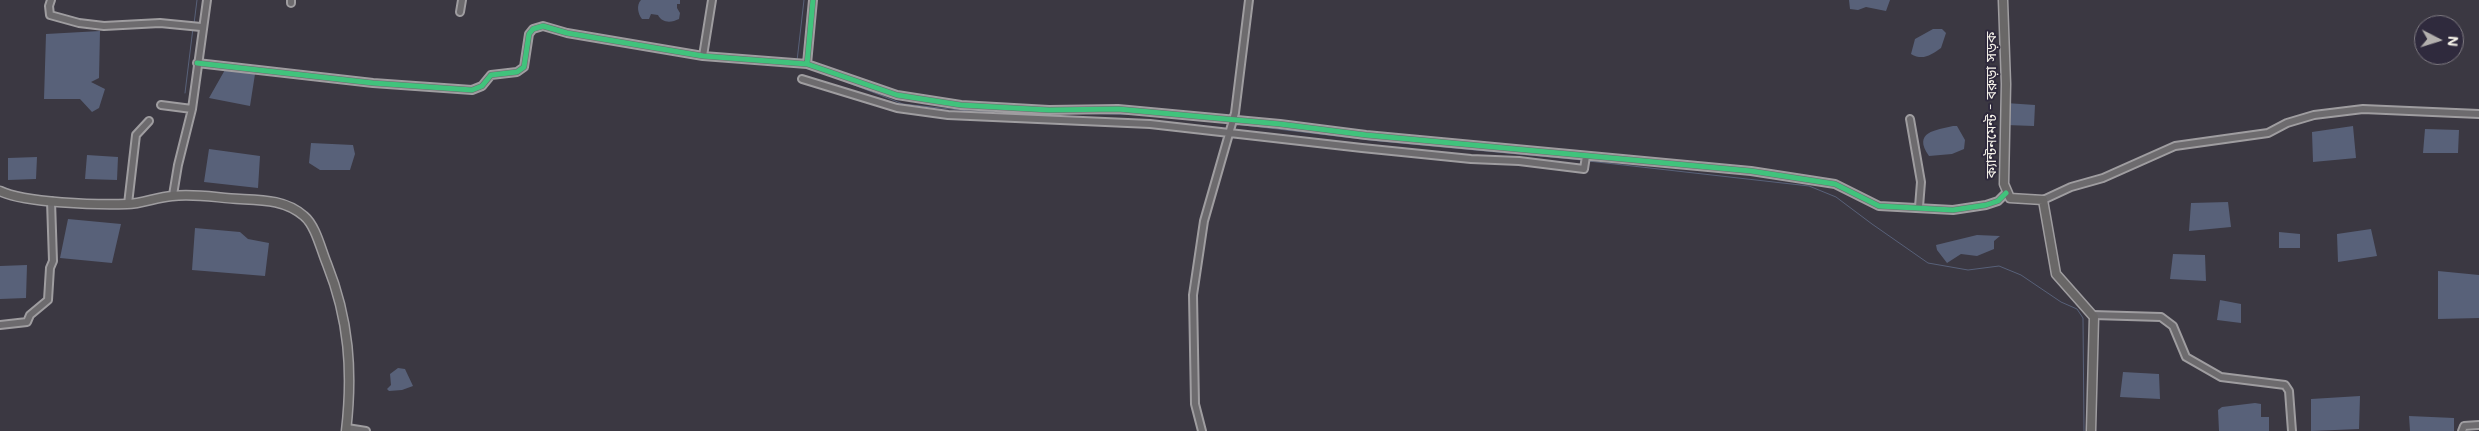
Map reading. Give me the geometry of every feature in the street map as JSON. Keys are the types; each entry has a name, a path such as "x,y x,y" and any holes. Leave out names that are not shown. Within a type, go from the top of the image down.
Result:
{"main road":[{"name":"ক্যান্টনমেন্ট - বরুড়া সড়ক","path":"2003,0 2006,84 2004,184 2006,193 2016,199 2043,200"},
{"path":"0,190 11,196 51,201 128,204 173,196 265,200 293,208 306,217 332,277 345,317 348,341 346,430"},
{"path":"2043,200 2056,274 2072,294 2093,315 2091,431"}],"street":[{"path":"51,0 48,6 50,14 79,23 119,26 160,23 197,27"},
{"path":"173,196 178,165 192,109 197,63 197,27 207,0"},
{"path":"460,12 462,0"},
{"path":"703,56 712,0"},
{"path":"805,64 813,0"},
{"path":"1202,431 1195,404 1193,295 1204,221 1231,126 1249,0"},
{"path":"197,63 373,83 472,90 482,86 491,75 517,72 524,67 529,34 533,29 543,26 567,33 703,56 805,64 897,95 961,105 1049,110 1118,110 1231,126 1362,148 1471,159 1519,161 1584,169 1585,161"},
{"path":"802,79 897,108 948,115 1140,124 1231,126 1366,136 1585,161 1751,171 1835,184 1880,206 1944,210 1986,205 1998,201 2006,193"},
{"path":"161,105 192,109"},
{"path":"2043,200 2071,188 2103,178 2175,146 2261,134 2314,114 2363,109 2479,114"},
{"path":"1910,119 1921,182 1919,207"},
{"path":"128,204 136,135 149,121"},
{"path":"0,326 27,322 30,315 48,300 49,275 52,261 51,201"},
{"path":"2093,315 2161,317 2173,326 2186,357 2221,377 2285,385 2289,391 2292,431"},
{"path":"2462,431 2464,426 2479,425"},
{"path":"346,430 366,431"}],"water":[{"path":"641,0 680,0 680,4 677,4 680,13 679,19 667,22 658,15 651,14 649,19 642,19 638,10 638,4"},
{"path":"1849,0 1890,0 1886,11 1866,7 1858,10 1850,9"},
{"path":"1933,29 1942,29 1946,33 1941,48 1923,57 1911,54 1915,39"},
{"path":"100,31 99,78 91,82 105,89 99,108 92,112 80,99 44,99 46,34"},
{"path":"226,68 255,74 250,106 209,98"},
{"path":"2006,103 2035,105 2034,126 2006,125"},
{"path":"1957,126 1965,140 1964,149 1952,154 1929,156 1923,142 1928,133"},
{"path":"2353,126 2356,158 2313,162 2312,132"},
{"path":"2425,129 2459,130 2458,153 2423,153"},
{"path":"311,143 353,145 355,154 350,170 320,170 309,163"},
{"path":"209,149 260,156 258,188 204,182"},
{"path":"87,155 118,157 117,180 85,179"},
{"path":"37,157 36,179 8,180 8,158"},
{"path":"2228,202 2231,227 2189,231 2191,203"},
{"path":"68,219 121,224 112,263 60,258"},
{"path":"195,228 240,232 248,239 269,243 265,276 192,270"},
{"path":"2371,229 2377,256 2338,262 2337,234"},
{"path":"2279,232 2300,234 2300,248 2279,248"},
{"path":"1977,235 2000,236 1994,241 1994,249 1977,256 1961,254 1947,263 1937,250 1936,245"},
{"path":"2173,254 2205,255 2206,281 2170,279"},
{"path":"27,265 26,298 0,299 0,266"},
{"path":"2438,271 2479,275 2479,318 2438,319"},
{"path":"2220,300 2241,304 2241,323 2217,320"},
{"path":"398,368 405,369 413,386 402,390 389,391 387,389 391,385 390,374"},
{"path":"2123,372 2159,374 2160,399 2120,397"},
{"path":"2360,396 2359,429 2311,431 2311,399"},
{"path":"2261,404 2261,417 2269,417 2269,431 2219,431 2218,410 2222,407"},
{"path":"2409,416 2454,418 2454,431 2410,431"}],"waterway":[{"path":"194,24 197,0"},
{"path":"797,61 804,0"},
{"path":"185,93 193,28"},
{"path":"797,65 820,72"},
{"path":"831,76 903,104 969,111 1154,115"},
{"path":"1208,120 1229,123"},
{"path":"1235,124 1379,141 1582,160"},
{"path":"1588,161 1809,186 1836,197 1928,263 1968,270 1999,266 2021,275 2061,302 2077,309 2083,318 2084,431"}],"cycle path":[{"path":"813,0 807,64 897,95 961,105 1049,110 1118,109 1280,124 1366,135 1751,171 1835,184 1879,206 1953,210 1986,205 1998,201 2006,193"},
{"path":"197,63 373,83 472,90 482,86 491,75 517,72 524,67 529,34 533,29 543,26 567,33 703,56 807,64"}]}
